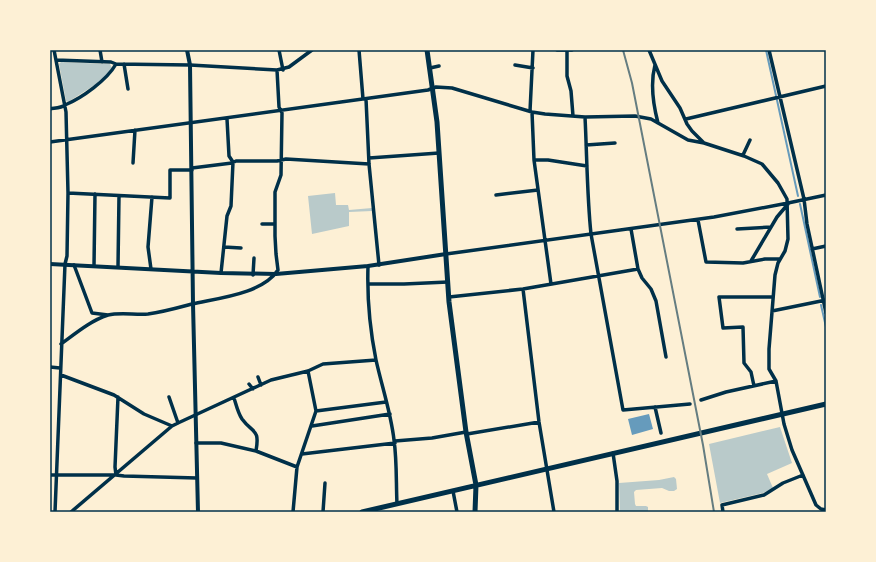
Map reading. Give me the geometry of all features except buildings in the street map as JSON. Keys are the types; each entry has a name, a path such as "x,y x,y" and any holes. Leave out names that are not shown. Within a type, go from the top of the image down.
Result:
{"main road":[{"path":"427,50 437,122 449,297 466,433 476,486 475,512"},
{"path":"362,512 826,404"}],"street":[{"path":"54,50 66,112 68,193 67,256 65,264 60,368 55,512"},
{"path":"100,50 102,62"},
{"path":"187,50 190,65 193,304 198,512"},
{"path":"279,50 283,70"},
{"path":"56,60 111,62 116,64 190,65 283,70 312,50"},
{"path":"359,50 365,99 369,164 379,265"},
{"path":"533,50 531,112 534,160 551,284"},
{"path":"556,50 570,50 567,76 571,91 573,116"},
{"path":"649,50 665,86 680,108 687,124 704,143"},
{"path":"769,50 804,199 807,224 825,300 826,313"},
{"path":"50,108 64,106 101,83 116,64"},
{"path":"124,64 128,89"},
{"path":"515,65 533,68"},
{"path":"655,65 652,79 655,111 658,124"},
{"path":"430,68 438,66"},
{"path":"74,265 92,312 109,315 147,314 206,302 244,292 271,279 278,270 276,254 275,192 281,175 282,113 280,110 277,70"},
{"path":"686,119 826,86"},
{"path":"50,142 365,99 433,88 452,88 531,112 585,117 635,116 651,119 688,140 704,143 756,160 768,170 786,195 788,203 787,247 778,263 775,275 769,350 769,369 776,381 782,414 792,450 816,505 821,510 826,510"},
{"path":"585,117 588,210 591,234 624,410 690,404"},
{"path":"221,273 227,216 231,206 233,162 229,156 227,118"},
{"path":"133,163 135,130"},
{"path":"743,156 750,140"},
{"path":"586,145 615,143"},
{"path":"369,158 439,153"},
{"path":"68,193 170,198 170,170 192,169 232,163 236,161 286,159 369,164"},
{"path":"534,160 548,160 587,166"},
{"path":"496,195 538,190"},
{"path":"94,266 95,194"},
{"path":"50,264 253,275 368,266 698,220 741,213 826,195"},
{"path":"118,267 119,196"},
{"path":"151,269 148,247 152,197"},
{"path":"750,261 777,217 788,203"},
{"path":"698,220 706,262 743,263 750,261 780,259"},
{"path":"262,224 275,224"},
{"path":"737,229 771,227"},
{"path":"631,229 638,269 656,300 666,357"},
{"path":"812,249 826,246"},
{"path":"224,247 241,248"},
{"path":"253,275 254,258"},
{"path":"368,266 368,284 376,360 390,414 395,442 397,504"},
{"path":"449,297 523,289 638,269"},
{"path":"368,284 448,282"},
{"path":"523,289 539,422 554,512"},
{"path":"754,386 751,372 744,363 743,327 723,328 719,297 773,297"},
{"path":"772,311 825,300"},
{"path":"62,344 86,325 109,315"},
{"path":"71,512 172,426 178,423 277,378 308,371 319,365 330,362 376,360"},
{"path":"50,367 60,368"},
{"path":"293,512 297,467 316,411 308,371"},
{"path":"60,375 118,396 144,414 172,426"},
{"path":"258,378 260,386"},
{"path":"701,400 726,392 776,381"},
{"path":"249,384 252,389"},
{"path":"116,474 118,396"},
{"path":"169,397 178,423"},
{"path":"234,398 241,418 256,433 258,439 256,451"},
{"path":"316,411 386,402"},
{"path":"655,407 661,433"},
{"path":"312,426 390,414"},
{"path":"302,454 432,438 539,422"},
{"path":"196,443 221,443 256,451 297,467"},
{"path":"613,453 617,481 617,512"},
{"path":"50,475 116,474 124,476 197,478"},
{"path":"723,512 722,505 764,495 783,483 803,475"},
{"path":"323,512 325,483"},
{"path":"453,491 457,512"}],"shaded area":[{"path":"61,62 110,64 112,68 101,81 68,102 66,101 59,64"},
{"path":"335,193 336,205 348,205 349,210 372,208 372,211 349,212 349,226 312,234 308,196"},
{"path":"780,427 792,463 767,474 773,488 763,493 720,503 709,444"},
{"path":"674,477 676,479 677,489 674,491 669,491 662,488 636,490 634,492 636,506 648,507 648,512 620,512 619,483 659,480"}],"water":[{"path":"649,414 653,429 632,435 628,419"}],"waterway":[{"path":"766,50 798,196"},
{"path":"800,204 820,297"},
{"path":"821,305 826,327"}],"railway":[{"path":"623,50 632,83 703,445 714,512"}]}
